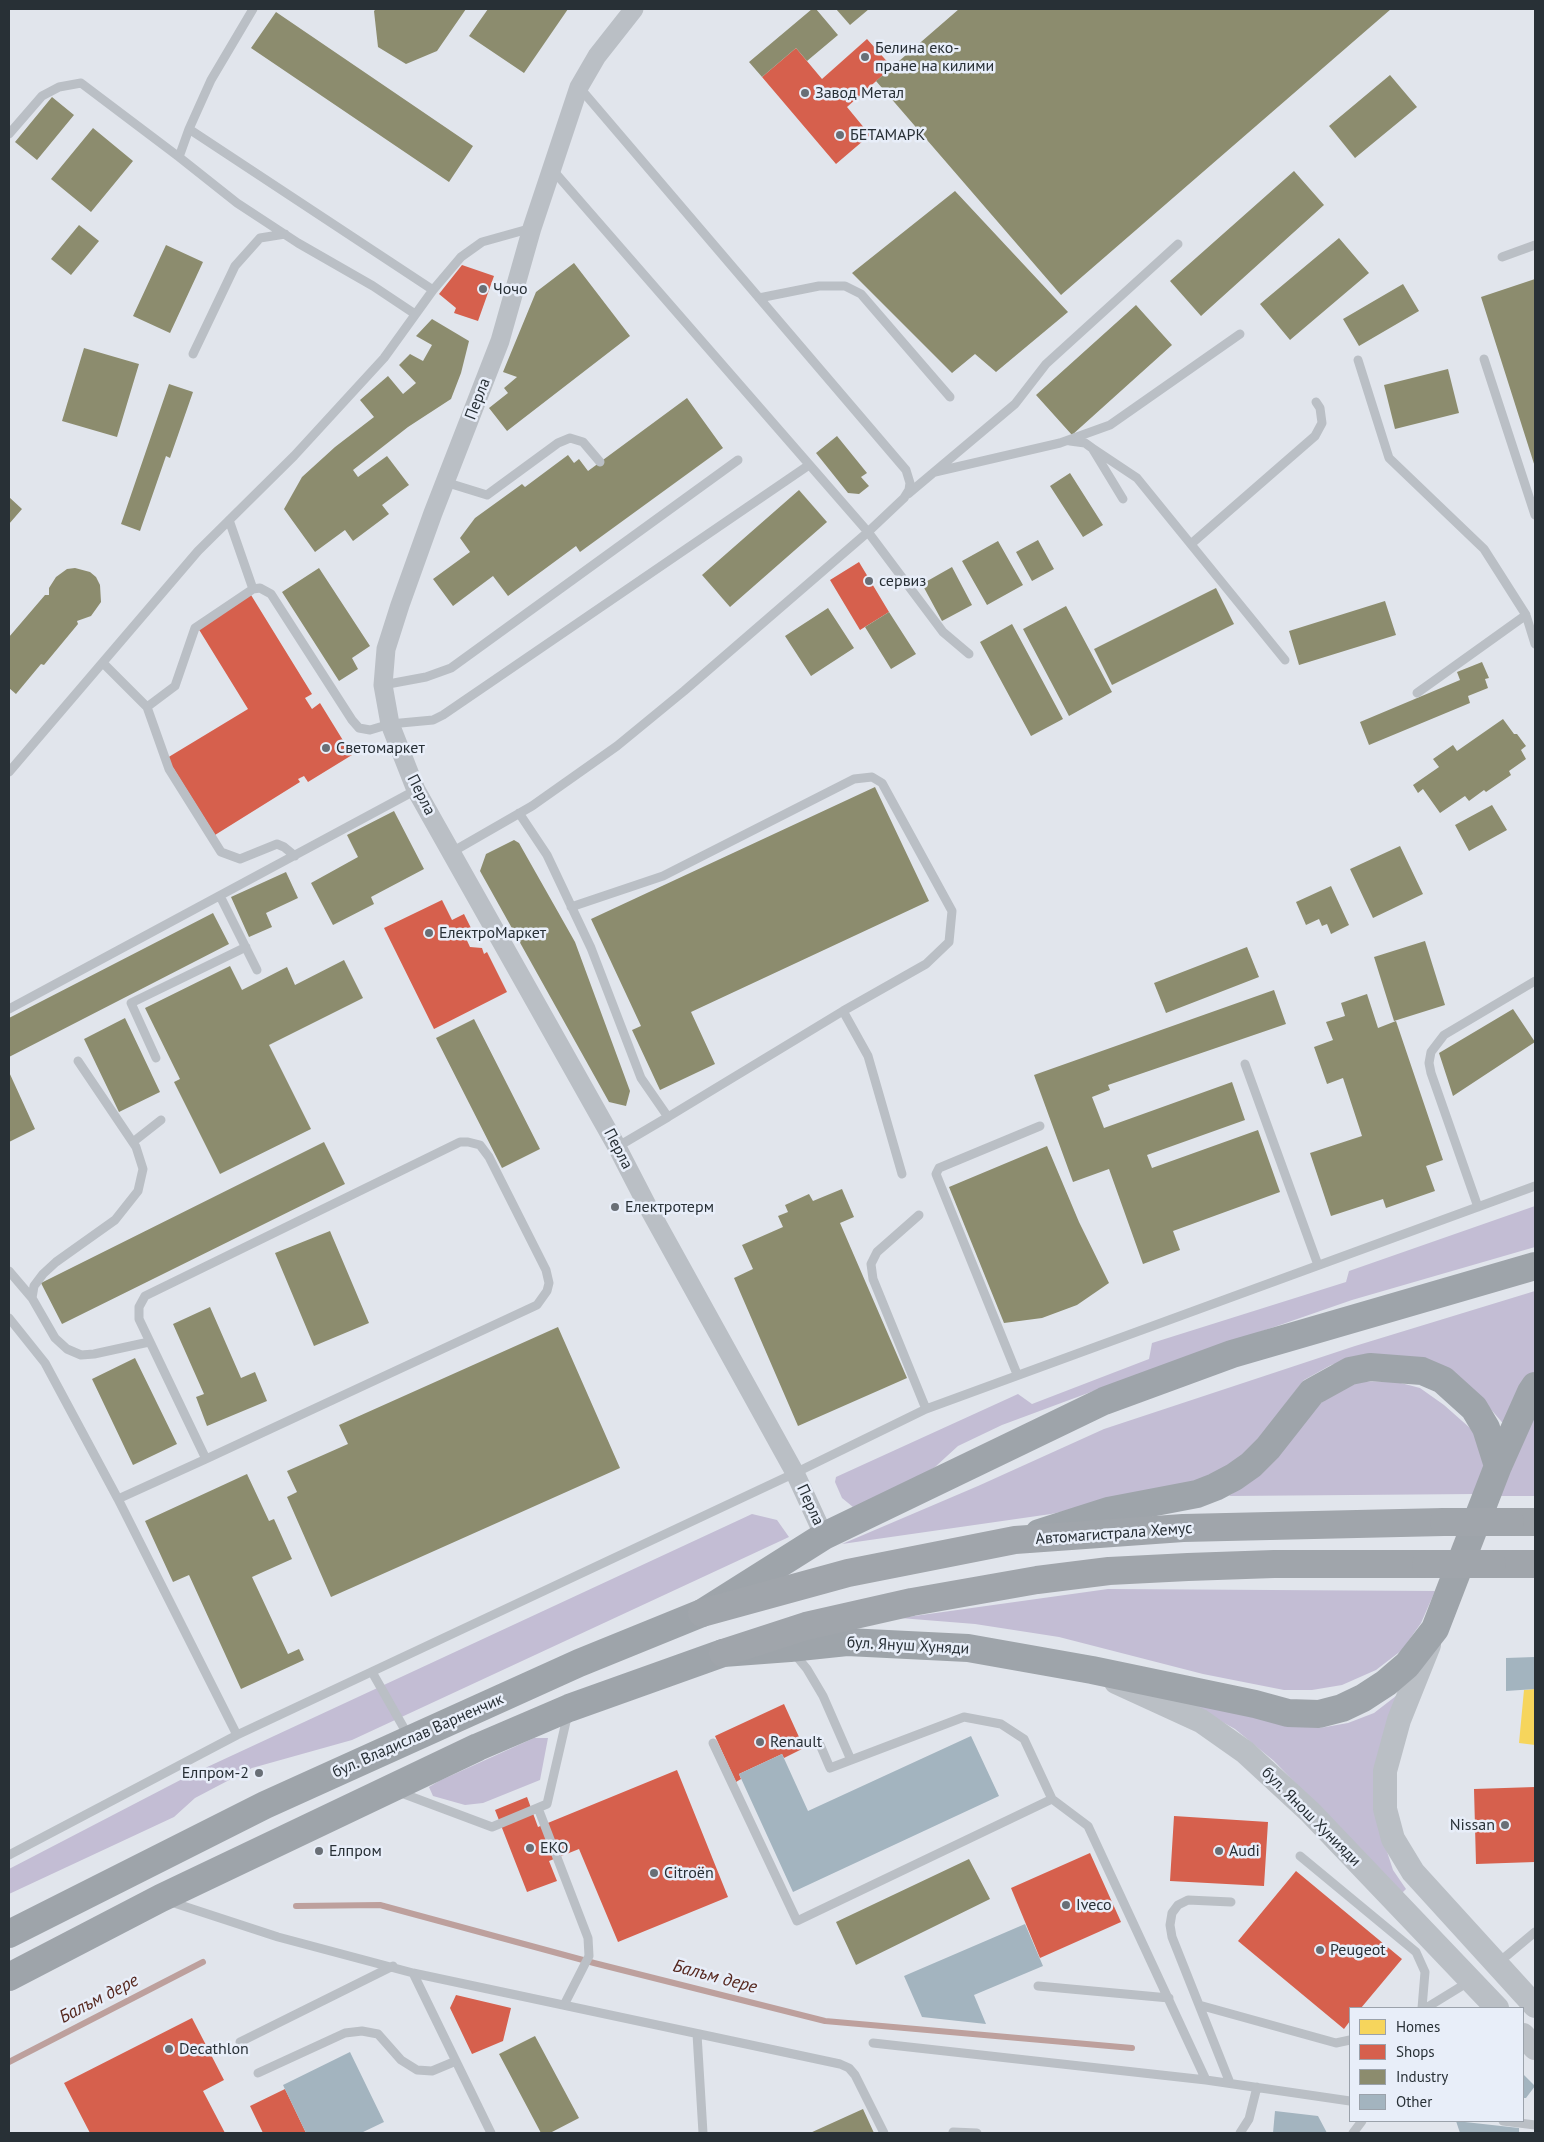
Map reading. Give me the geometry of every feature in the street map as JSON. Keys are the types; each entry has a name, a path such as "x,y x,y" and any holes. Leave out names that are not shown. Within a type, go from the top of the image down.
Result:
{"highway":[{"name":"Автомагистрала Хемус","path":"702,1613 848,1573 1015,1540 1183,1528 1528,1522"},
{"path":"723,1653 806,1626 912,1602 1037,1580 1109,1571 1284,1564 1535,1564"}],"main road":[{"name":"бул. Владислав Варненчик","path":"9,1934 265,1805 587,1659 702,1613 824,1536 1104,1401 1232,1354 1535,1266"},
{"path":"1015,1540 1108,1511 1197,1494 1234,1478 1251,1465 1284,1429 1312,1392 1350,1371 1370,1367 1422,1371 1443,1380 1474,1408 1486,1428 1498,1466"},
{"name":"бул. Януш Хуняди","path":"723,1653 847,1642 968,1648 1092,1670 1255,1704 1288,1714 1320,1714 1349,1705 1386,1683 1407,1665 1435,1629 1498,1466 1535,1386"},
{"path":"9,1977 161,1898 389,1789 569,1708 723,1653"}],"street":[{"name":"Перла","path":"634,9 597,56 579,87 532,228 500,342 445,482 386,649 383,685 390,724 416,790 617,1147 653,1217 795,1473 824,1536"},
{"path":"1435,1629 1396,1728 1385,1771 1384,1809 1393,1839 1412,1872 1535,2006"},
{"name":"бул. Янош Хунияди","path":"1092,1670 1201,1721 1245,1752 1310,1812 1496,2007"},
{"path":"1524,2036 1535,2048"}],"lane":[{"path":"179,157 189,129 211,80 240,27 253,9"},
{"path":"9,134 42,96 58,87 81,83 237,203 373,286 415,314"},
{"path":"579,87 906,470 910,483 909,490 904,498"},
{"path":"189,129 433,290"},
{"path":"551,168 868,532 943,632 969,654"},
{"path":"9,772 198,551 294,456 384,358 433,290 461,257 482,242 532,228"},
{"path":"193,354 235,266 260,238 285,234"},
{"path":"452,852 519,813 617,746 1015,404 1046,364 1178,244"},
{"path":"1502,257 1535,245"},
{"path":"758,298 819,286 845,286 861,294 950,397"},
{"path":"933,473 1060,443 1110,426 1240,334"},
{"path":"1484,359 1535,515"},
{"path":"1358,360 1389,458 1484,549 1526,616 1535,644"},
{"path":"1191,544 1315,436 1322,423 1320,408 1316,402"},
{"path":"445,482 487,495 558,443 570,438 583,442 600,462"},
{"path":"1060,443 1077,441 1092,448 1137,478 1285,660"},
{"path":"1092,448 1123,498"},
{"path":"383,685 426,677 451,668 738,460"},
{"path":"148,707 175,686 195,628 253,589 264,589 271,594 359,728 370,730 390,724 433,720 809,465"},
{"path":"229,520 253,589"},
{"path":"1417,693 1526,616"},
{"path":"103,663 148,707 169,769 221,852 240,859 277,844 295,856"},
{"path":"571,907 663,876 854,779 872,777 882,782 952,911 949,942 926,964 843,1011 617,1147"},
{"path":"9,1009 416,790"},
{"path":"519,813 547,855 591,948 641,1078 668,1117"},
{"path":"220,896 256,970"},
{"path":"156,1058 131,1003 246,947"},
{"path":"1478,1207 1431,1073 1431,1052 1444,1035 1535,981"},
{"path":"843,1011 868,1056 902,1174"},
{"path":"32,1298 34,1286 43,1274 56,1262 115,1220 138,1191 143,1169 133,1142 78,1061"},
{"path":"1245,1064 1318,1265"},
{"path":"133,1142 161,1120"},
{"path":"1016,1374 936,1174 939,1168 1040,1126"},
{"path":"118,1499 206,1459 538,1305 547,1291 549,1283 546,1270 485,1150 474,1143 460,1142 150,1292 141,1301 138,1313 149,1342 206,1459"},
{"path":"9,1855 237,1735 795,1473 926,1408 1535,1186"},
{"path":"919,1216 877,1252 871,1264 873,1278 926,1408"},
{"path":"9,1272 32,1298 55,1338 67,1349 81,1355 94,1354 149,1342"},
{"path":"9,1318 45,1363 118,1499 237,1735"},
{"path":"790,1648 807,1668 823,1696 851,1760"},
{"path":"372,1672 410,1739"},
{"path":"389,1789 492,1827 547,1804 569,1708"},
{"path":"818,1740 830,1768 964,1718 1001,1724 1024,1739 1052,1800 1088,1826 1206,2080"},
{"path":"713,1743 797,1921 1052,1800"},
{"path":"538,1808 588,1938 590,1956 564,2005"},
{"path":"1300,1856 1416,1952 1425,1972 1422,2007"},
{"path":"161,1898 278,1937 393,1966 413,1973 840,2064 849,2068 854,2074 884,2133"},
{"path":"1230,2083 1172,1937 1170,1925 1172,1913 1178,1905 1188,1900 1231,1902"},
{"path":"1496,1965 1535,1932"},
{"path":"240,2042 393,1966"},
{"path":"413,1973 491,2133"},
{"path":"1428,2007 1471,1981"},
{"path":"1038,1986 1168,1998"},
{"path":"1199,2006 1336,2043 1349,2040"},
{"path":"258,2073 345,2034 362,2031 378,2034 401,2060 417,2070 432,2071 456,2061"},
{"path":"697,2034 703,2133"},
{"path":"874,2043 1206,2080 1349,2101"},
{"path":"1240,2133 1249,2119 1258,2087"},
{"path":"1353,2133 1361,2122"},
{"path":"1511,2122 1535,2125"},
{"path":"952,2132 978,2133"}],"shaded area":[{"path":"1535,1206 1535,1247 1352,1300 1150,1370 1002,1425 958,1446 935,1467 893,1492 853,1507 842,1498 835,1482 836,1477 1018,1394 1032,1404 1149,1359 1152,1343 1346,1282 1349,1271"},
{"path":"1535,1291 1535,1375 1507,1428 1475,1391 1368,1356 1331,1365 1304,1380 1241,1462 1195,1483 1051,1514 842,1544 978,1486 1104,1429 1355,1346"},
{"path":"1354,1381 1397,1382 1420,1388 1444,1405 1470,1428 1489,1457 1475,1494 1229,1496 1256,1477 1313,1408"},
{"path":"1535,1403 1535,1496 1498,1496"},
{"path":"752,1514 777,1520 789,1537 352,1740 252,1768 195,1798 174,1817 9,1894 9,1869 190,1775"},
{"path":"1108,1589 1435,1591 1421,1623 1402,1650 1376,1670 1342,1685 1312,1690 1284,1690 1203,1674 1059,1637 975,1624 900,1618"},
{"path":"1405,1689 1375,1815 1393,1870 1406,1889 1402,1893 1274,1761 1235,1729 1176,1696 1320,1728 1348,1723 1374,1713"},
{"path":"534,1738 548,1738 540,1780 483,1803 465,1805 433,1796 429,1787 439,1781"}],"building: Homes":[{"path":"1535,1689 1535,1745 1519,1743 1524,1690"}],"building: Shops":[{"name":"Завод Метал","path":"867,39 892,67 847,107 870,135 836,164 762,77 796,48 822,79"},
{"path":"462,265 494,276 478,321 454,313 456,308 439,294"},
{"path":"859,562 889,612 860,630 830,580"},
{"path":"251,595 312,694 305,698 312,709 320,703 352,755 308,782 304,776 298,779 300,782 215,835 167,758 248,709 198,628"},
{"path":"442,900 452,920 464,914 471,928 463,932 470,947 482,948 484,954 487,952 507,992 434,1029 384,928"},
{"name":"Renault","path":"784,1704 804,1748 784,1758 782,1754 739,1774 741,1779 736,1782 715,1736"},
{"name":"Citroën","path":"677,1770 728,1897 618,1942 579,1849 549,1861 557,1881 527,1892 495,1810 527,1797 538,1827"},
{"name":"Nissan","path":"1535,1787 1535,1862 1476,1864 1474,1789"},
{"name":"Audi","path":"1174,1816 1268,1822 1264,1886 1170,1881"},
{"name":"Iveco","path":"1090,1853 1121,1922 1040,1958 1011,1888"},
{"name":"Peugeot","path":"1296,1871 1402,1959 1362,2007 1349,2007 1349,2022 1344,2029 1238,1941"},
{"path":"456,1995 511,2008 503,2041 472,2054 450,2008"},
{"name":"Decathlon","path":"192,2018 224,2080 203,2091 225,2133 90,2133 64,2083"},
{"path":"285,2089 306,2133 263,2133 250,2106"}],"building: Industry":[{"path":"376,9 466,9 437,51 406,64 378,47 374,11"},
{"path":"488,9 568,9 524,73 469,36"},
{"path":"812,9 816,9 838,35 807,61 796,48 762,77 749,62"},
{"path":"836,9 869,9 850,25"},
{"path":"959,9 1391,9 1061,295 876,81"},
{"path":"276,12 473,146 449,182 251,48"},
{"path":"1390,75 1417,107 1355,158 1329,126"},
{"path":"52,97 74,115 37,160 15,142"},
{"path":"93,128 133,161 91,212 51,179"},
{"path":"1294,171 1324,205 1201,316 1170,281"},
{"path":"955,191 1068,312 996,372 975,354 952,373 852,273"},
{"path":"79,225 99,241 71,275 51,259"},
{"path":"1339,238 1369,273 1290,340 1260,304"},
{"path":"166,245 203,262 170,333 133,316"},
{"path":"574,263 630,336 507,431 489,408 508,393 504,388 517,377 503,372 536,292"},
{"path":"1535,279 1535,467 1481,297"},
{"path":"1403,284 1419,311 1359,346 1343,319"},
{"path":"1136,305 1172,345 1072,435 1036,395"},
{"path":"432,319 469,341 461,373 451,399 408,427 353,470 358,477 387,456 409,485 382,505 389,514 353,541 345,530 315,552 284,509 302,477 335,447 374,417 360,400 388,376 403,394 416,383 399,365 410,354 423,361 432,345 416,336"},
{"path":"84,348 139,364 117,437 62,421"},
{"path":"1448,369 1459,413 1395,429 1384,385"},
{"path":"169,384 193,392 170,458 166,456 140,531 121,524"},
{"path":"687,398 723,448 580,552 576,546 508,596 493,576 453,606 433,579 470,552 460,538 475,518 522,484 525,487 568,455 574,463 579,459 588,471"},
{"path":"837,436 867,473 861,477 869,486 859,494 848,493 816,453"},
{"path":"1070,473 1103,525 1083,537 1050,486"},
{"path":"799,490 827,522 730,607 702,575"},
{"path":"9,497 22,509 9,524"},
{"path":"1038,540 1054,569 1032,581 1016,552"},
{"path":"998,541 1023,585 987,605 962,561"},
{"path":"952,567 972,605 942,621 922,584"},
{"path":"75,568 90,572 96,577 100,585 101,602 91,616 77,621 78,624 44,665 41,664 16,694 9,688 9,637 45,595 49,595 49,588 56,577 67,569"},
{"path":"319,568 370,646 352,658 358,669 339,681 282,592"},
{"path":"1216,588 1234,624 1112,685 1094,649"},
{"path":"1385,601 1396,635 1299,665 1289,631"},
{"path":"1066,606 1112,692 1069,716 1023,629"},
{"path":"828,608 854,648 811,676 785,636"},
{"path":"889,612 916,654 891,669 865,627"},
{"path":"1012,624 1063,719 1031,736 980,642"},
{"path":"1482,662 1489,678 1485,679 1488,688 1468,696 1470,703 1369,745 1360,722 1460,680 1457,672"},
{"path":"1503,719 1526,746 1521,750 1526,759 1509,771 1511,775 1486,792 1484,790 1469,801 1465,796 1440,813 1423,789 1418,793 1413,785 1439,767 1433,759 1453,745 1457,751"},
{"path":"875,787 929,901 691,1012 715,1064 660,1090 632,1030 641,1026 591,919"},
{"path":"1492,805 1507,830 1469,851 1455,825"},
{"path":"394,811 424,869 371,897 374,904 333,925 311,883 358,857 347,835"},
{"path":"514,840 519,843 575,942 630,1091 626,1106 609,1102 480,871 486,854"},
{"path":"1400,846 1423,894 1373,918 1350,869"},
{"path":"286,872 298,898 266,913 272,927 249,937 231,897"},
{"path":"1331,886 1349,925 1331,934 1327,924 1322,926 1319,919 1306,925 1296,902"},
{"path":"213,913 229,944 9,1057 9,1018"},
{"path":"1425,941 1445,1005 1394,1021 1374,957"},
{"path":"1247,947 1259,977 1166,1013 1154,983"},
{"path":"344,960 363,998 269,1045 311,1129 220,1174 174,1082 180,1079 145,1008 230,966 242,990 287,967 295,985"},
{"path":"1274,990 1286,1024 1108,1085 1110,1090 1092,1097 1104,1128 1232,1082 1245,1120 1147,1155 1152,1168 1258,1130 1280,1192 1173,1231 1180,1250 1143,1264 1109,1169 1073,1182 1034,1075"},
{"path":"1367,994 1378,1028 1396,1021 1443,1160 1426,1166 1435,1191 1386,1208 1383,1199 1331,1216 1310,1153 1362,1136 1343,1078 1327,1084 1314,1047 1333,1040 1326,1022 1345,1016 1341,1003"},
{"path":"1513,1009 1535,1042 1453,1096 1439,1053"},
{"path":"125,1018 160,1092 119,1112 84,1039"},
{"path":"474,1019 540,1149 502,1168 436,1038"},
{"path":"9,1072 35,1129 9,1142"},
{"path":"324,1142 345,1184 62,1324 41,1283"},
{"path":"1047,1146 1079,1222 1109,1283 1077,1305 1042,1318 1004,1323 949,1187"},
{"path":"842,1189 854,1217 840,1223 907,1378 798,1426 734,1278 753,1269 742,1245 783,1227 778,1216 788,1212 785,1205 809,1194 813,1201"},
{"path":"330,1231 369,1323 314,1346 275,1253"},
{"path":"210,1307 241,1378 255,1372 267,1401 207,1426 196,1397 204,1394 173,1324"},
{"path":"558,1327 620,1468 331,1597 287,1497 297,1492 287,1471 348,1444 339,1425"},
{"path":"135,1358 177,1444 133,1465 92,1379"},
{"path":"247,1474 269,1521 274,1519 292,1559 252,1577 288,1654 299,1649 304,1660 241,1689 189,1575 173,1582 145,1521"},
{"path":"969,1859 990,1899 856,1965 836,1922"},
{"path":"535,2036 579,2118 550,2133 541,2133 499,2054"},
{"path":"863,2109 874,2133 810,2133"}],"building: Other":[{"path":"1535,1657 1535,1689 1506,1691 1506,1658"},
{"path":"971,1736 999,1796 793,1892 739,1774 782,1754 808,1811"},
{"path":"1025,1924 1043,1966 974,1995 986,2024 922,2017 904,1976"},
{"path":"350,2052 384,2122 361,2133 306,2133 283,2085"},
{"path":"1524,2075 1535,2086 1524,2098"},
{"path":"1275,2111 1318,2116 1327,2133 1273,2133"},
{"path":"1456,2122 1519,2128 1519,2133 1460,2133"}],"waterway":[{"name":"Балъм дере","path":"296,1906 380,1905 594,1963 825,2021 1132,2048"},
{"name":"Балъм дере","path":"9,2062 203,1962"}],"place":[{"name":"Белина еко- пране на килими","path":"865,57"},
{"name":"Завод Метал","path":"805,93"},
{"name":"БЕТАМАРК","path":"840,135"},
{"name":"Чочо","path":"483,289"},
{"name":"сервиз","path":"869,581"},
{"name":"Светомаркет","path":"326,748"},
{"name":"ЕлектроМаркет","path":"429,933"},
{"name":"Електротерм","path":"615,1207"},
{"name":"Renault","path":"760,1742"},
{"name":"Елпром-2","path":"259,1773"},
{"name":"Nissan","path":"1505,1825"},
{"name":"EKO","path":"530,1848"},
{"name":"Елпром","path":"319,1851"},
{"name":"Audi","path":"1219,1851"},
{"name":"Citroën","path":"654,1873"},
{"name":"Iveco","path":"1066,1905"},
{"name":"Peugeot","path":"1320,1950"},
{"name":"Decathlon","path":"169,2049"}]}
